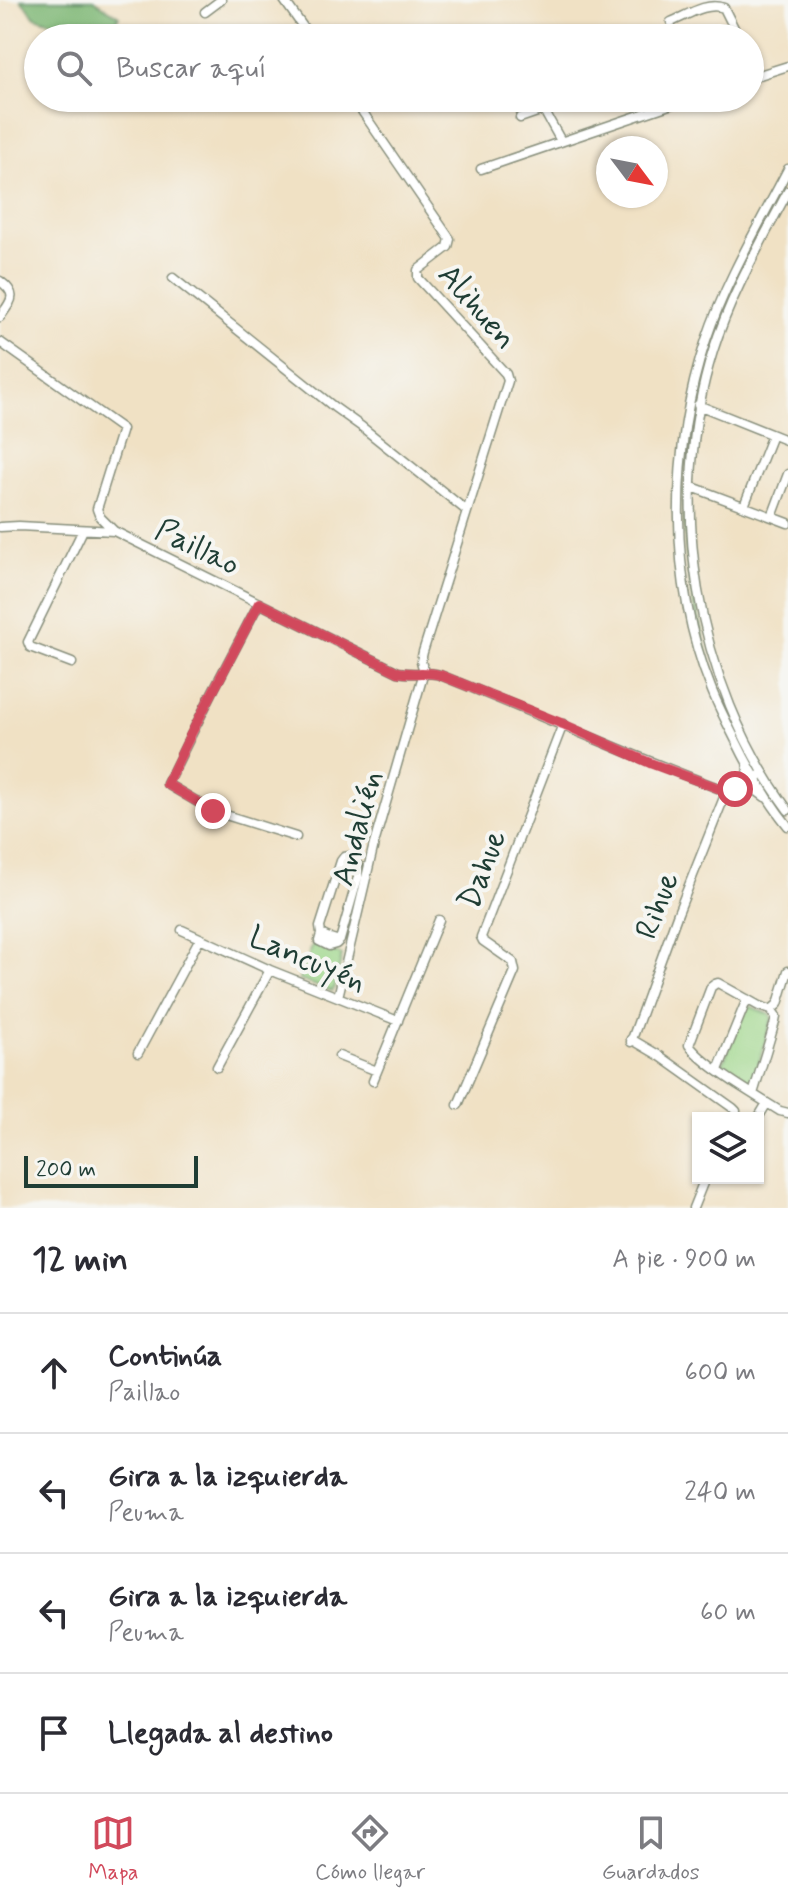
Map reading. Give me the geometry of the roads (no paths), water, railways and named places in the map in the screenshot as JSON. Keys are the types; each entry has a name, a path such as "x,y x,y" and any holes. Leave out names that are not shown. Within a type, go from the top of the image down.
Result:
{"street":[{"path":"205,12 221,0"},
{"path":"284,0 301,24"},
{"path":"671,22 705,8 720,6 732,24"},
{"path":"764,74 788,66"},
{"name":"Alihuen","path":"363,112 450,239 448,247 418,270 418,278 508,379 423,652 421,661 424,672"},
{"path":"520,118 537,112"},
{"path":"544,112 561,141"},
{"path":"481,169 648,112"},
{"path":"788,169 739,263 706,341 690,402 680,485 681,552 693,627 710,687 748,765 788,810"},
{"path":"788,191 727,312 708,367 697,425 693,487 694,550 706,630 759,776 769,799 788,826"},
{"path":"173,278 467,511"},
{"path":"0,281 12,294 0,317"},
{"path":"0,342 122,429 97,509 98,515 114,531"},
{"path":"690,402 788,441"},
{"path":"744,506 772,435"},
{"path":"772,517 788,474"},
{"path":"680,485 693,487 788,523"},
{"name":"Paillao","path":"0,527 114,531 393,670 406,674 424,672 440,675 650,763 724,789 740,788"},
{"path":"72,663 30,647 28,642 83,530"},
{"path":"259,603 167,784 213,811 296,837"},
{"name":"Andalién","path":"338,997 369,865 424,672"},
{"name":"Dahue","path":"458,1105 515,971 513,962 481,937 563,724"},
{"path":"740,788 747,778 748,765"},
{"path":"740,788 759,776"},
{"path":"740,788 754,789 769,799"},
{"name":"Rihue","path":"724,789 725,795 631,1040 660,1056 736,1112"},
{"path":"356,862 358,877 340,940 329,946 319,941 320,927 341,861 350,856 356,862 369,865"},
{"name":"Lancuyén","path":"373,1081 439,920"},
{"name":"Lancuyén","path":"182,930 270,970 398,1021"},
{"name":"Lancuyén","path":"138,1053 200,938"},
{"path":"217,1067 270,970"},
{"path":"771,1010 778,1004 788,971"},
{"path":"753,1094 776,1017 771,1010 718,983 713,984 689,1047 753,1094 787,1110"},
{"path":"718,1070 747,999"},
{"path":"339,1056 377,1071"},
{"path":"762,1112 767,1103"},
{"path":"693,1208 703,1184"}]}
